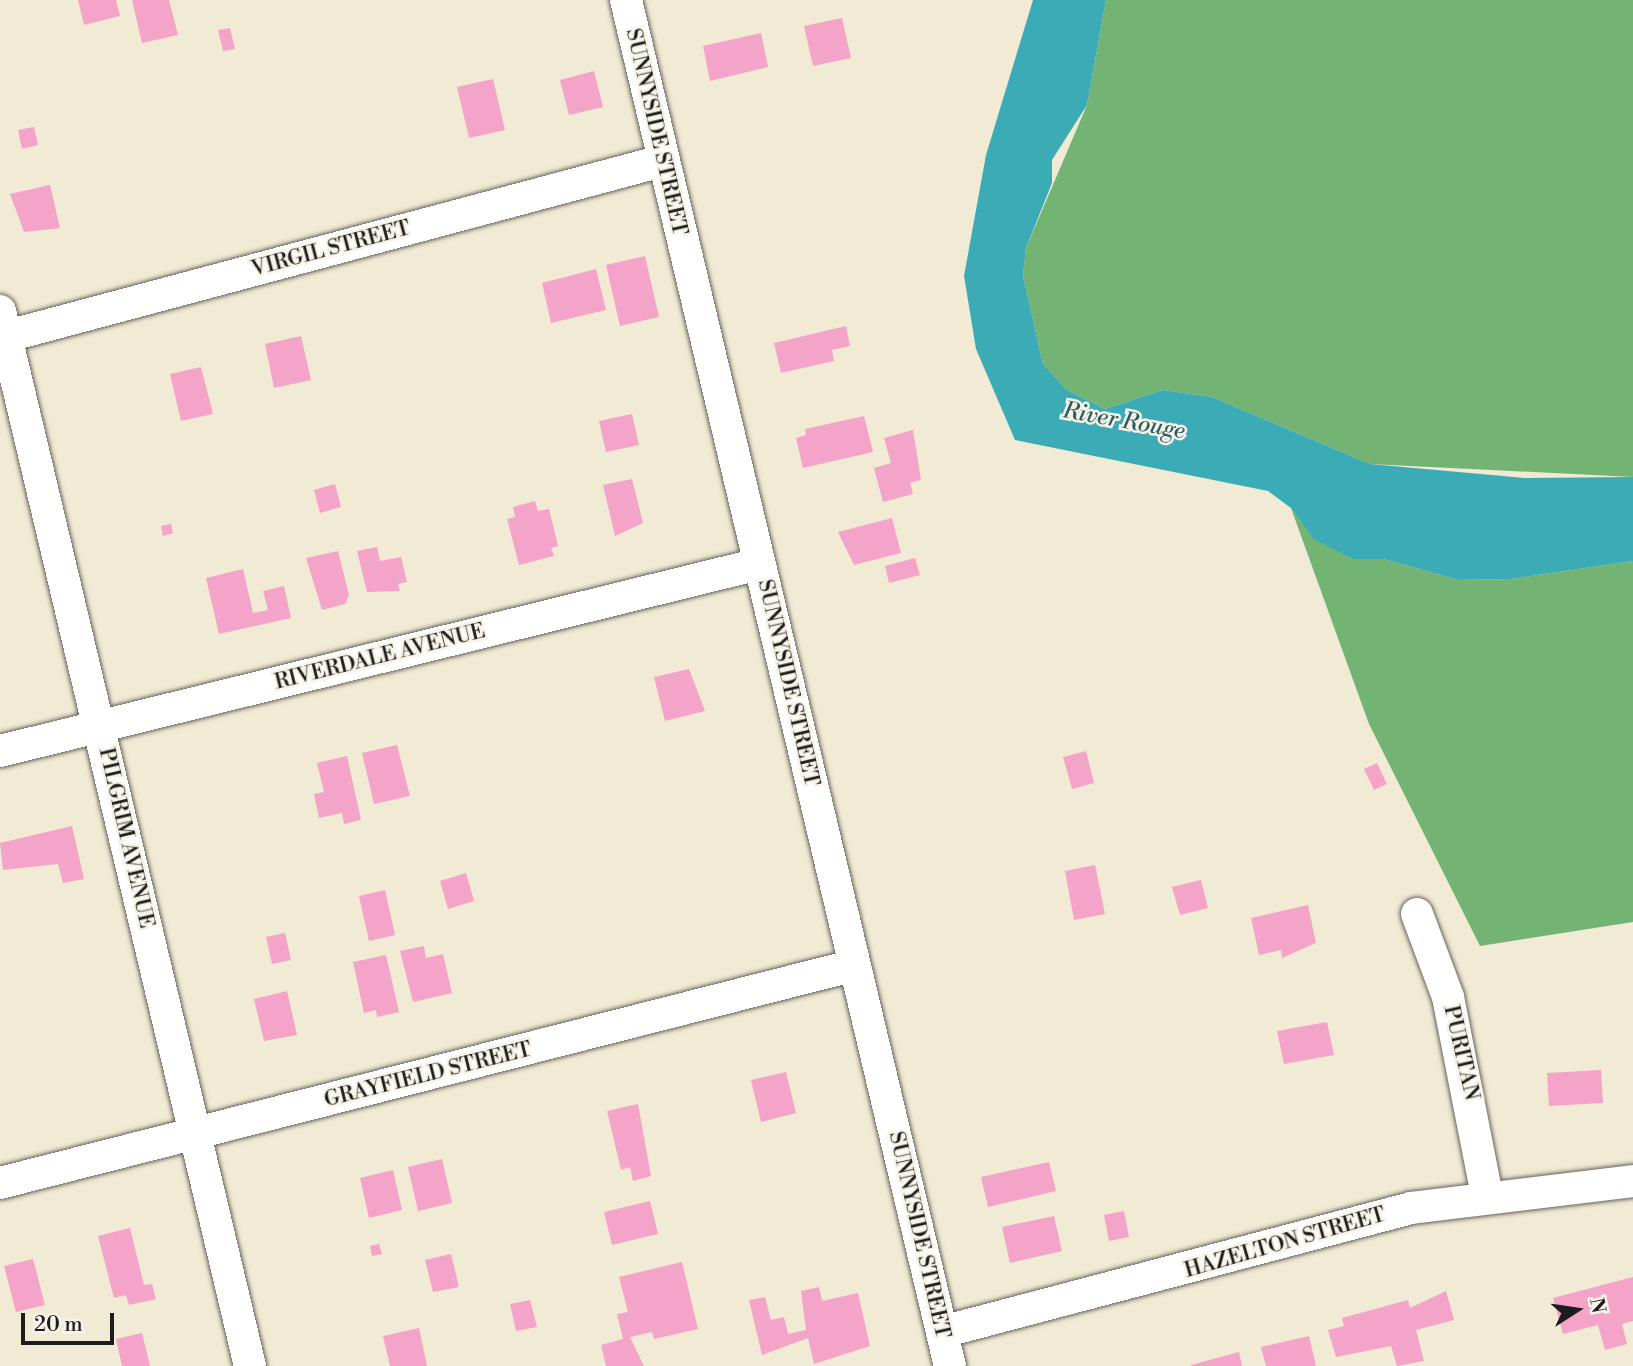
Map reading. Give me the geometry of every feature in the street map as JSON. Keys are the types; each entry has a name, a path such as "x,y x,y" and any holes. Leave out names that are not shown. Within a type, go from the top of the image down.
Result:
{"street":[{"name":"SUNNYSIDE STREET","path":"625,0 950,1366"},
{"name":"VIRGIL STREET","path":"2,329 662,160"},
{"name":"PILGRIM AVENUE","path":"2,329 250,1366"},
{"name":"RIVERDALE AVENUE","path":"0,751 759,564"},
{"name":"PURITAN","path":"1417,914 1448,997 1488,1195"},
{"name":"GRAYFIELD STREET","path":"0,1183 855,965"},
{"name":"HAZELTON STREET","path":"942,1332 1411,1208 1488,1195 1633,1181"}],"green space":[{"path":"1106,0 1633,0 1633,477 1370,464 1212,397 1163,390 1105,409 1067,390 1043,364 1023,276 1026,248 1087,105"},
{"path":"1291,508 1314,538 1352,559 1384,559 1458,580 1511,579 1633,561 1633,922 1480,946 1369,724"}],"water":[{"name":"River Rouge","path":"1033,0 1106,0 1087,105 1052,160 1052,183 1026,248 1023,276 1043,364 1067,390 1105,409 1163,390 1212,397 1370,464 1525,478 1633,477 1633,561 1511,579 1458,580 1384,559 1352,559 1314,539 1291,508 1268,491 1015,440 976,349 964,276 986,155"}],"building":[{"path":"78,0 116,0 120,16 84,25"},
{"path":"132,0 169,0 178,35 142,43"},
{"path":"842,18 851,58 813,66 804,26"},
{"path":"230,28 235,49 223,51 218,30"},
{"path":"761,33 768,67 710,81 703,46"},
{"path":"594,71 603,107 569,115 560,80"},
{"path":"493,79 505,130 469,138 457,87"},
{"path":"34,127 38,145 22,149 18,130"},
{"path":"50,185 60,228 24,232 10,194"},
{"path":"645,256 659,317 620,326 606,265"},
{"path":"596,269 606,310 551,323 542,283"},
{"path":"846,326 850,346 832,350 834,361 781,373 774,343"},
{"path":"301,336 311,380 274,388 265,344"},
{"path":"201,367 213,414 181,421 170,374"},
{"path":"632,414 639,445 606,452 599,421"},
{"path":"864,416 873,452 803,468 796,438 806,435 805,429"},
{"path":"913,430 921,480 910,483 913,494 883,502 874,468 891,463 884,438"},
{"path":"632,479 643,523 615,536 603,485"},
{"path":"335,484 341,507 320,513 314,490"},
{"path":"535,501 538,511 549,509 558,546 551,548 554,556 519,565 507,519 515,517 513,507"},
{"path":"892,518 901,553 854,565 838,532"},
{"path":"171,524 173,533 163,536 161,526"},
{"path":"377,547 380,561 401,557 407,582 398,584 400,591 367,592 357,551"},
{"path":"338,551 349,595 345,604 322,610 306,558"},
{"path":"915,558 920,575 889,583 885,566"},
{"path":"243,569 253,613 268,610 263,591 284,586 291,618 219,634 206,578"},
{"path":"689,669 705,711 665,721 654,677"},
{"path":"397,745 410,796 374,804 362,753"},
{"path":"1086,751 1094,783 1072,789 1063,757"},
{"path":"347,756 361,820 344,824 342,813 319,818 314,794 324,792 317,763"},
{"path":"1377,763 1387,784 1374,790 1364,769"},
{"path":"72,826 84,879 63,883 58,864 3,870 0,843"},
{"path":"1095,865 1105,914 1074,920 1065,871"},
{"path":"466,873 474,901 448,909 440,881"},
{"path":"1201,880 1208,908 1180,915 1172,887"},
{"path":"385,890 395,935 369,941 359,896"},
{"path":"1308,905 1316,943 1282,958 1281,950 1259,955 1251,918"},
{"path":"285,933 291,960 272,964 266,937"},
{"path":"424,946 426,958 443,954 452,993 413,1002 400,951"},
{"path":"386,955 399,1012 377,1017 376,1010 364,1013 353,962"},
{"path":"287,991 297,1035 264,1041 254,999"},
{"path":"1327,1022 1334,1055 1284,1064 1277,1031"},
{"path":"1601,1070 1603,1103 1549,1106 1547,1073"},
{"path":"786,1072 796,1113 761,1122 751,1080"},
{"path":"638,1104 651,1176 633,1181 630,1167 621,1170 607,1111"},
{"path":"442,1159 452,1203 418,1211 408,1167"},
{"path":"1049,1162 1056,1191 988,1207 981,1177"},
{"path":"393,1170 402,1210 369,1218 360,1178"},
{"path":"650,1201 658,1234 612,1245 604,1212"},
{"path":"1124,1211 1129,1237 1109,1241 1104,1215"},
{"path":"1054,1216 1062,1251 1010,1263 1002,1227"},
{"path":"130,1228 144,1285 152,1284 156,1299 129,1305 126,1295 114,1298 98,1236"},
{"path":"379,1244 382,1254 372,1256 370,1246"},
{"path":"451,1254 459,1287 433,1292 425,1260"},
{"path":"33,1259 45,1305 16,1312 4,1266"},
{"path":"682,1262 698,1329 654,1339 652,1332 630,1337 644,1366 606,1366 601,1345 623,1339 617,1314 628,1312 619,1277"},
{"path":"1633,1277 1633,1321 1622,1324 1627,1344 1605,1350 1598,1325 1563,1334 1553,1298"},
{"path":"819,1287 822,1301 858,1293 870,1346 814,1364 808,1338 762,1355 749,1300 765,1297 771,1320 784,1317 788,1334 806,1330 801,1291"},
{"path":"1446,1291 1454,1320 1416,1330 1424,1361 1397,1366 1391,1346 1336,1357 1328,1330 1344,1326 1342,1318 1408,1300 1410,1308"},
{"path":"530,1300 537,1327 516,1331 510,1304"},
{"path":"419,1328 427,1366 390,1366 383,1336"},
{"path":"142,1333 150,1366 122,1366 116,1339"},
{"path":"1309,1336 1316,1366 1266,1366 1261,1347"},
{"path":"1239,1352 1242,1366 1191,1366 1191,1365"}]}
